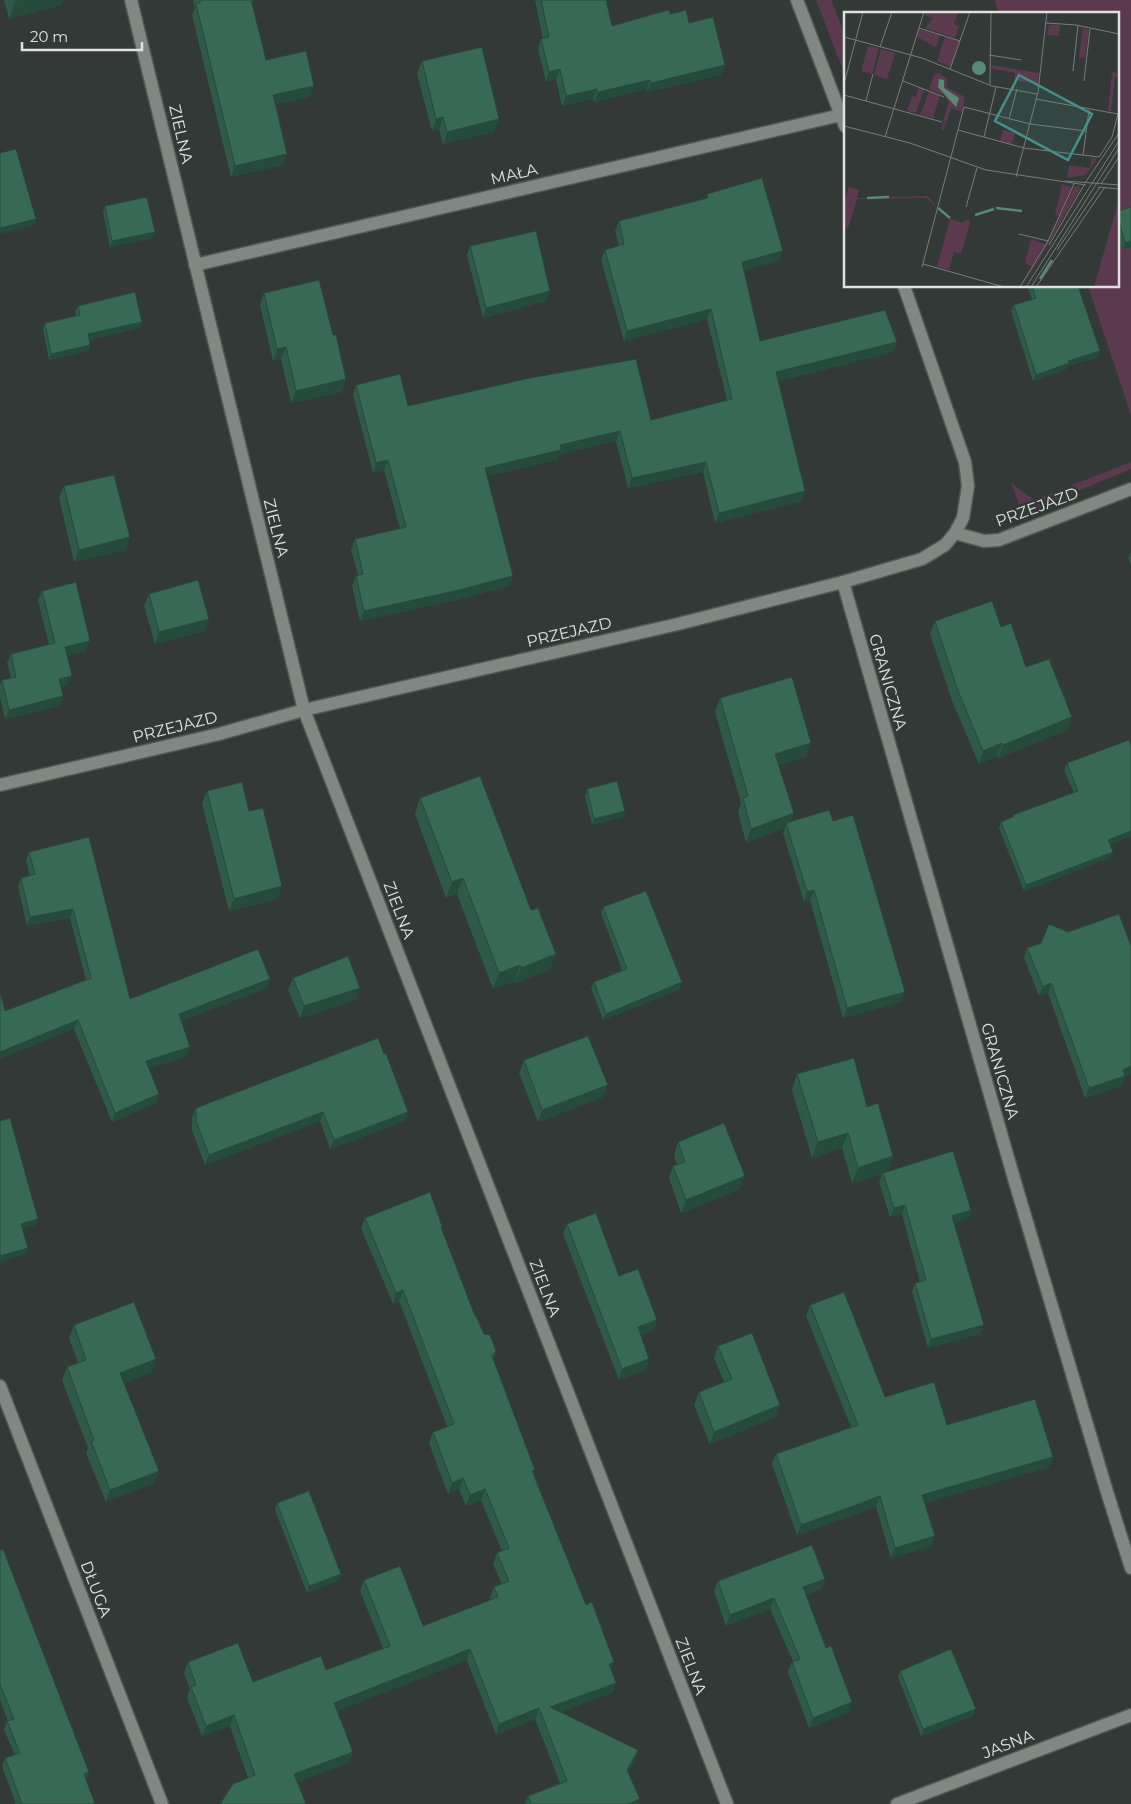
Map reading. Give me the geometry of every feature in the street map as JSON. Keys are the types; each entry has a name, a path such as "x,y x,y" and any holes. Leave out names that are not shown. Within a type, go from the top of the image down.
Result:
{"street":[{"name":"ZIELNA","path":"131,0 194,265 304,710 727,1804"},
{"path":"797,0 843,121"},
{"name":"MAŁA","path":"194,265 843,121"},
{"path":"905,288 965,462 968,486 966,503 963,518 955,533"},
{"name":"PRZEJAZD","path":"0,785 219,734 304,710 678,624 844,582 922,559 945,545 955,533 978,540 999,540 1131,489"},
{"name":"GRANICZNA","path":"844,582 1018,1191 1131,1568"},
{"name":"DŁUGA","path":"0,1386 162,1804"},
{"name":"JASNA","path":"897,1804 1131,1714"}],"shaded area":[{"path":"816,0 831,0 844,32 844,72"},
{"path":"995,0 1131,0 1131,415 1089,288 1118,288 1118,12 998,12"},
{"path":"1131,462 1131,469 1042,506 1022,512 1011,483 1034,500"}],"building":[{"path":"200,0 251,0 266,60 306,51 314,86 273,95 287,154 235,166 196,4 200,3"},
{"path":"541,0 606,0 612,26 668,10 671,14 686,10 689,23 713,17 725,65 651,83 650,80 598,92 597,89 566,96 560,69 549,72 541,39 549,37"},
{"path":"482,47 499,119 447,132 443,117 436,119 422,61"},
{"path":"16,149 36,219 0,228 0,153"},
{"path":"762,178 783,251 742,262 760,341 885,310 897,342 776,372 805,491 719,513 706,462 632,478 620,431 560,445 561,450 485,468 513,576 364,611 356,576 363,574 355,539 406,527 388,460 376,463 356,385 400,374 408,406 525,379 636,359 651,420 732,399 711,309 627,331 605,250 624,244 619,221 708,198 707,194"},
{"path":"147,197 155,232 112,241 105,206"},
{"path":"1131,207 1131,241 1125,243 1118,218 1118,211"},
{"path":"536,231 550,291 486,308 470,246"},
{"path":"319,280 333,335 336,335 346,379 296,391 286,347 277,349 264,293"},
{"path":"1033,288 1079,288 1100,351 1068,361 1069,363 1036,375 1014,305 1036,298"},
{"path":"135,292 142,322 88,334 90,345 51,354 45,323 80,315 78,306"},
{"path":"114,475 130,537 79,550 64,486"},
{"path":"198,580 209,619 159,632 149,594"},
{"path":"76,582 90,641 65,647 72,676 59,679 63,696 9,710 2,680 16,677 11,654 55,643 42,591"},
{"path":"992,601 1001,627 1011,623 1026,667 1049,659 1072,717 1003,745 1002,743 983,751 957,688 935,621"},
{"path":"792,677 811,743 775,754 794,813 751,829 743,798 748,796 720,698"},
{"path":"1129,740 1131,746 1131,831 1108,840 1113,852 1026,885 1001,822 1013,817 1013,815 1078,791 1067,763"},
{"path":"480,776 531,910 538,908 556,954 521,968 520,965 499,973 463,878 452,882 420,798"},
{"path":"617,781 625,811 594,819 587,789"},
{"path":"242,782 249,811 263,808 282,886 234,899 207,791"},
{"path":"829,810 833,821 853,815 905,992 847,1008 814,890 807,892 786,823"},
{"path":"89,837 130,999 258,949 270,979 179,1014 190,1047 146,1061 159,1094 115,1113 78,1020 0,1052 0,992 5,1011 91,978 73,909 30,917 21,878 35,874 29,852"},
{"path":"646,891 682,982 606,1014 594,982 627,969 603,907"},
{"path":"1119,914 1131,946 1131,1066 1123,1070 1125,1076 1089,1088 1051,983 1043,987 1027,948 1041,943 1049,924 1068,932"},
{"path":"348,956 360,988 304,1006 293,978"},
{"path":"588,1036 608,1085 542,1110 524,1060"},
{"path":"378,1038 384,1054 386,1053 408,1112 334,1140 323,1112 209,1155 196,1121 196,1108"},
{"path":"854,1058 867,1107 878,1103 893,1156 858,1168 848,1133 818,1142 797,1074"},
{"path":"10,1118 38,1219 21,1224 28,1248 0,1256 0,1121"},
{"path":"724,1123 745,1176 686,1200 673,1166 685,1162 678,1142"},
{"path":"953,1151 971,1210 952,1216 984,1325 931,1339 915,1283 926,1280 905,1205 894,1208 883,1173"},
{"path":"430,1192 441,1227 475,1316 484,1334 490,1335 496,1351 492,1356 535,1470 532,1471 586,1605 592,1602 614,1662 609,1664 616,1683 550,1707 638,1750 627,1770 640,1799 628,1804 531,1804 528,1796 567,1781 539,1708 499,1724 470,1649 334,1703 353,1752 294,1774 306,1804 220,1804 233,1784 255,1775 234,1715 206,1726 191,1687 196,1685 188,1662 238,1643 253,1682 321,1656 326,1670 390,1646 364,1580 400,1566 423,1626 498,1597 494,1587 509,1581 497,1553 509,1548 485,1489 470,1495 463,1478 452,1483 433,1432 454,1424 403,1290 396,1293 365,1218"},
{"path":"596,1213 619,1276 638,1269 657,1320 638,1327 649,1359 622,1369 567,1224"},
{"path":"844,1292 885,1397 934,1382 947,1425 1035,1399 1053,1457 922,1495 935,1536 895,1548 880,1496 801,1525 776,1454 858,1425 810,1305"},
{"path":"134,1302 156,1359 120,1373 159,1471 110,1490 91,1441 94,1440 67,1367 86,1360 74,1325"},
{"path":"752,1333 780,1405 714,1432 699,1392 732,1379 718,1346"},
{"path":"309,1491 341,1574 309,1586 277,1503"},
{"path":"812,1545 825,1579 803,1587 826,1648 831,1646 852,1702 813,1718 792,1662 800,1659 774,1598 730,1615 718,1581"},
{"path":"3,1549 89,1772 84,1774 95,1804 22,1804 5,1758 20,1753 7,1721 14,1719 0,1684 0,1550"},
{"path":"951,1649 976,1709 923,1729 900,1671"}]}
